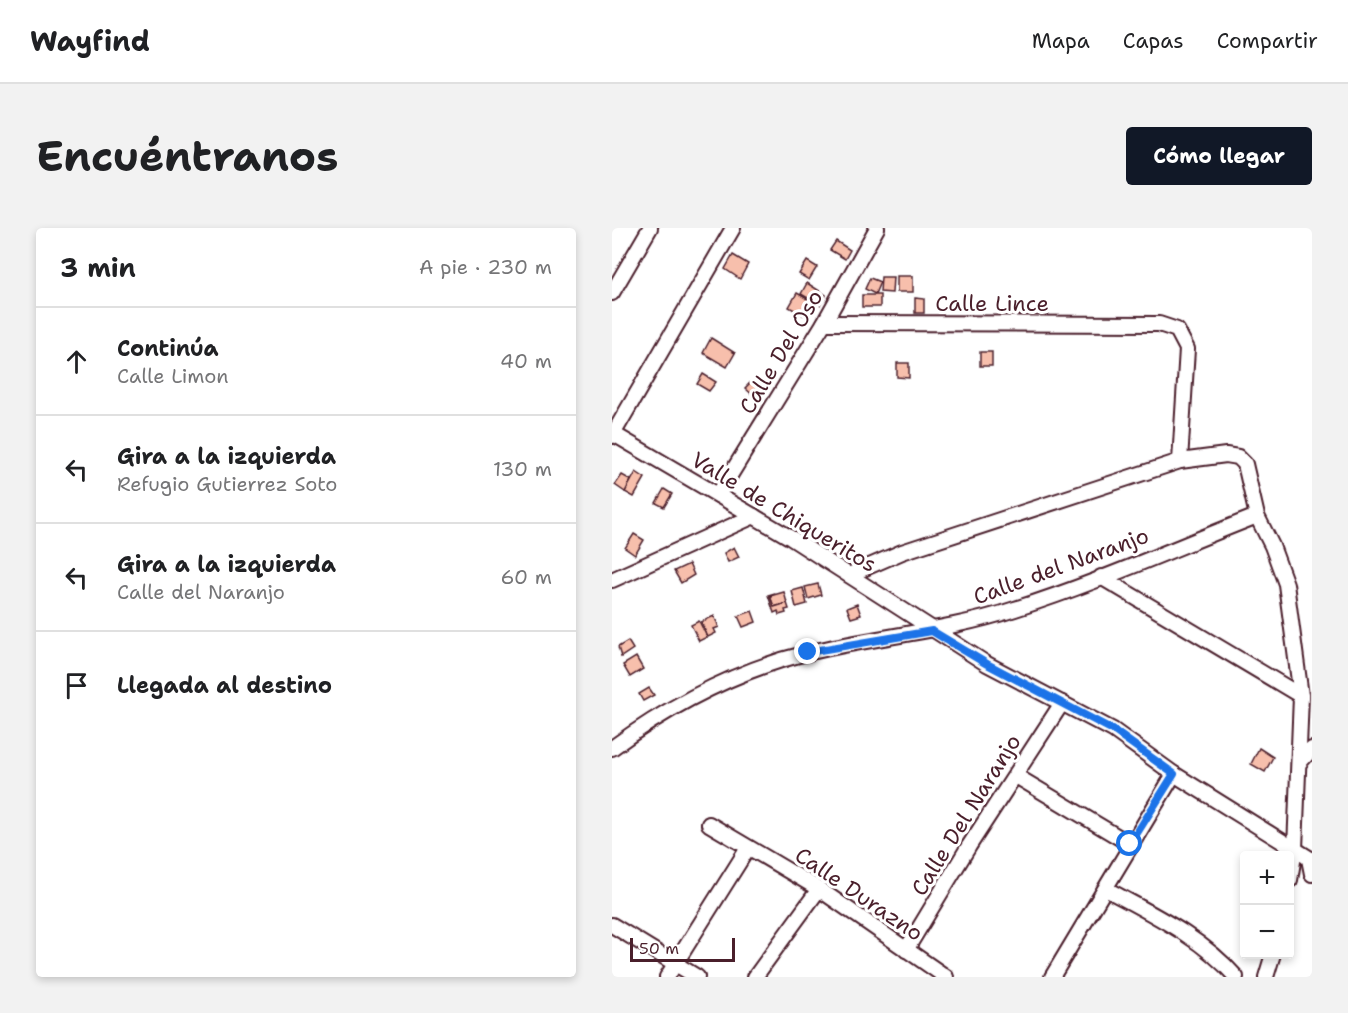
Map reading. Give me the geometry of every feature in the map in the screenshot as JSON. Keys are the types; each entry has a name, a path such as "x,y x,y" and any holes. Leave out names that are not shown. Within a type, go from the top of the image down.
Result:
{"street":[{"path":"612,293 650,228"},
{"path":"612,435 733,228"},
{"name":"Calle Del Oso","path":"718,495 824,323 877,228"},
{"name":"Calle Lince","path":"824,323 1159,324 1177,330 1187,349 1180,461"},
{"name":"Valle de Chiqueritos","path":"612,435 754,516 987,664 1113,730 1174,774 1311,860"},
{"path":"849,575 902,552 1180,461 1226,454 1238,457 1245,464 1257,516 1272,546 1286,584 1301,696 1300,762 1294,855"},
{"path":"612,580 754,516"},
{"name":"Calle del Naranjo","path":"612,748 676,705 754,670 808,652 932,631 1015,610 1257,516"},
{"path":"1101,577 1301,696"},
{"name":"Calle Del Naranjo","path":"906,950 969,846 1062,703"},
{"path":"1300,762 1312,749"},
{"path":"1052,977 1174,774"},
{"path":"1016,776 1130,844"},
{"name":"Calle Durazno","path":"709,824 819,889 946,977"},
{"path":"667,977 748,848"},
{"path":"1311,860 1312,874"},
{"path":"755,977 819,889"},
{"path":"1106,889 1164,921 1215,954 1236,977"},
{"path":"612,925 697,977"},
{"path":"1266,977 1271,959"}],"building":[{"path":"836,241 850,250 845,259 830,250"},
{"path":"733,255 748,264 740,279 725,269"},
{"path":"807,261 817,267 809,280 799,274"},
{"path":"897,276 913,276 913,292 897,292"},
{"path":"881,277 893,277 892,293 880,292"},
{"path":"870,278 880,282 875,294 865,289"},
{"path":"807,283 826,295 820,305 801,294"},
{"path":"797,293 811,301 803,315 789,307"},
{"path":"862,295 880,295 880,307 862,307"},
{"path":"915,298 924,299 924,313 915,313"},
{"path":"711,338 735,353 727,367 703,353"},
{"path":"980,352 992,352 992,366 980,366"},
{"path":"897,363 909,363 909,378 897,377"},
{"path":"703,374 716,382 709,391 697,384"},
{"path":"751,382 765,390 757,399 745,388"},
{"path":"636,472 645,478 634,497 625,492"},
{"path":"622,475 631,480 625,492 615,485"},
{"path":"664,489 672,494 664,507 656,503"},
{"path":"634,534 644,540 635,555 625,548"},
{"path":"734,547 739,557 728,562 724,553"},
{"path":"689,564 694,575 681,583 674,571"},
{"path":"818,584 821,595 808,599 805,587"},
{"path":"803,588 807,604 796,607 792,591"},
{"path":"784,592 787,603 774,607 770,596"},
{"path":"775,593 770,596 774,607 787,603 789,609 785,610 786,613 779,615 778,611 774,613 768,595"},
{"path":"857,604 861,615 851,618 847,608"},
{"path":"752,611 756,622 743,627 738,616"},
{"path":"714,616 719,627 714,629 716,633 708,637 701,622"},
{"path":"699,621 707,637 699,641 691,625"},
{"path":"628,641 633,649 621,657 618,647"},
{"path":"636,657 643,669 630,677 623,665"},
{"path":"649,688 654,695 643,701 639,694"},
{"path":"1259,748 1273,757 1265,772 1251,764"}],"route":[{"path":"808,652 866,640 932,631 987,664 1113,730 1174,774 1130,844"}]}
